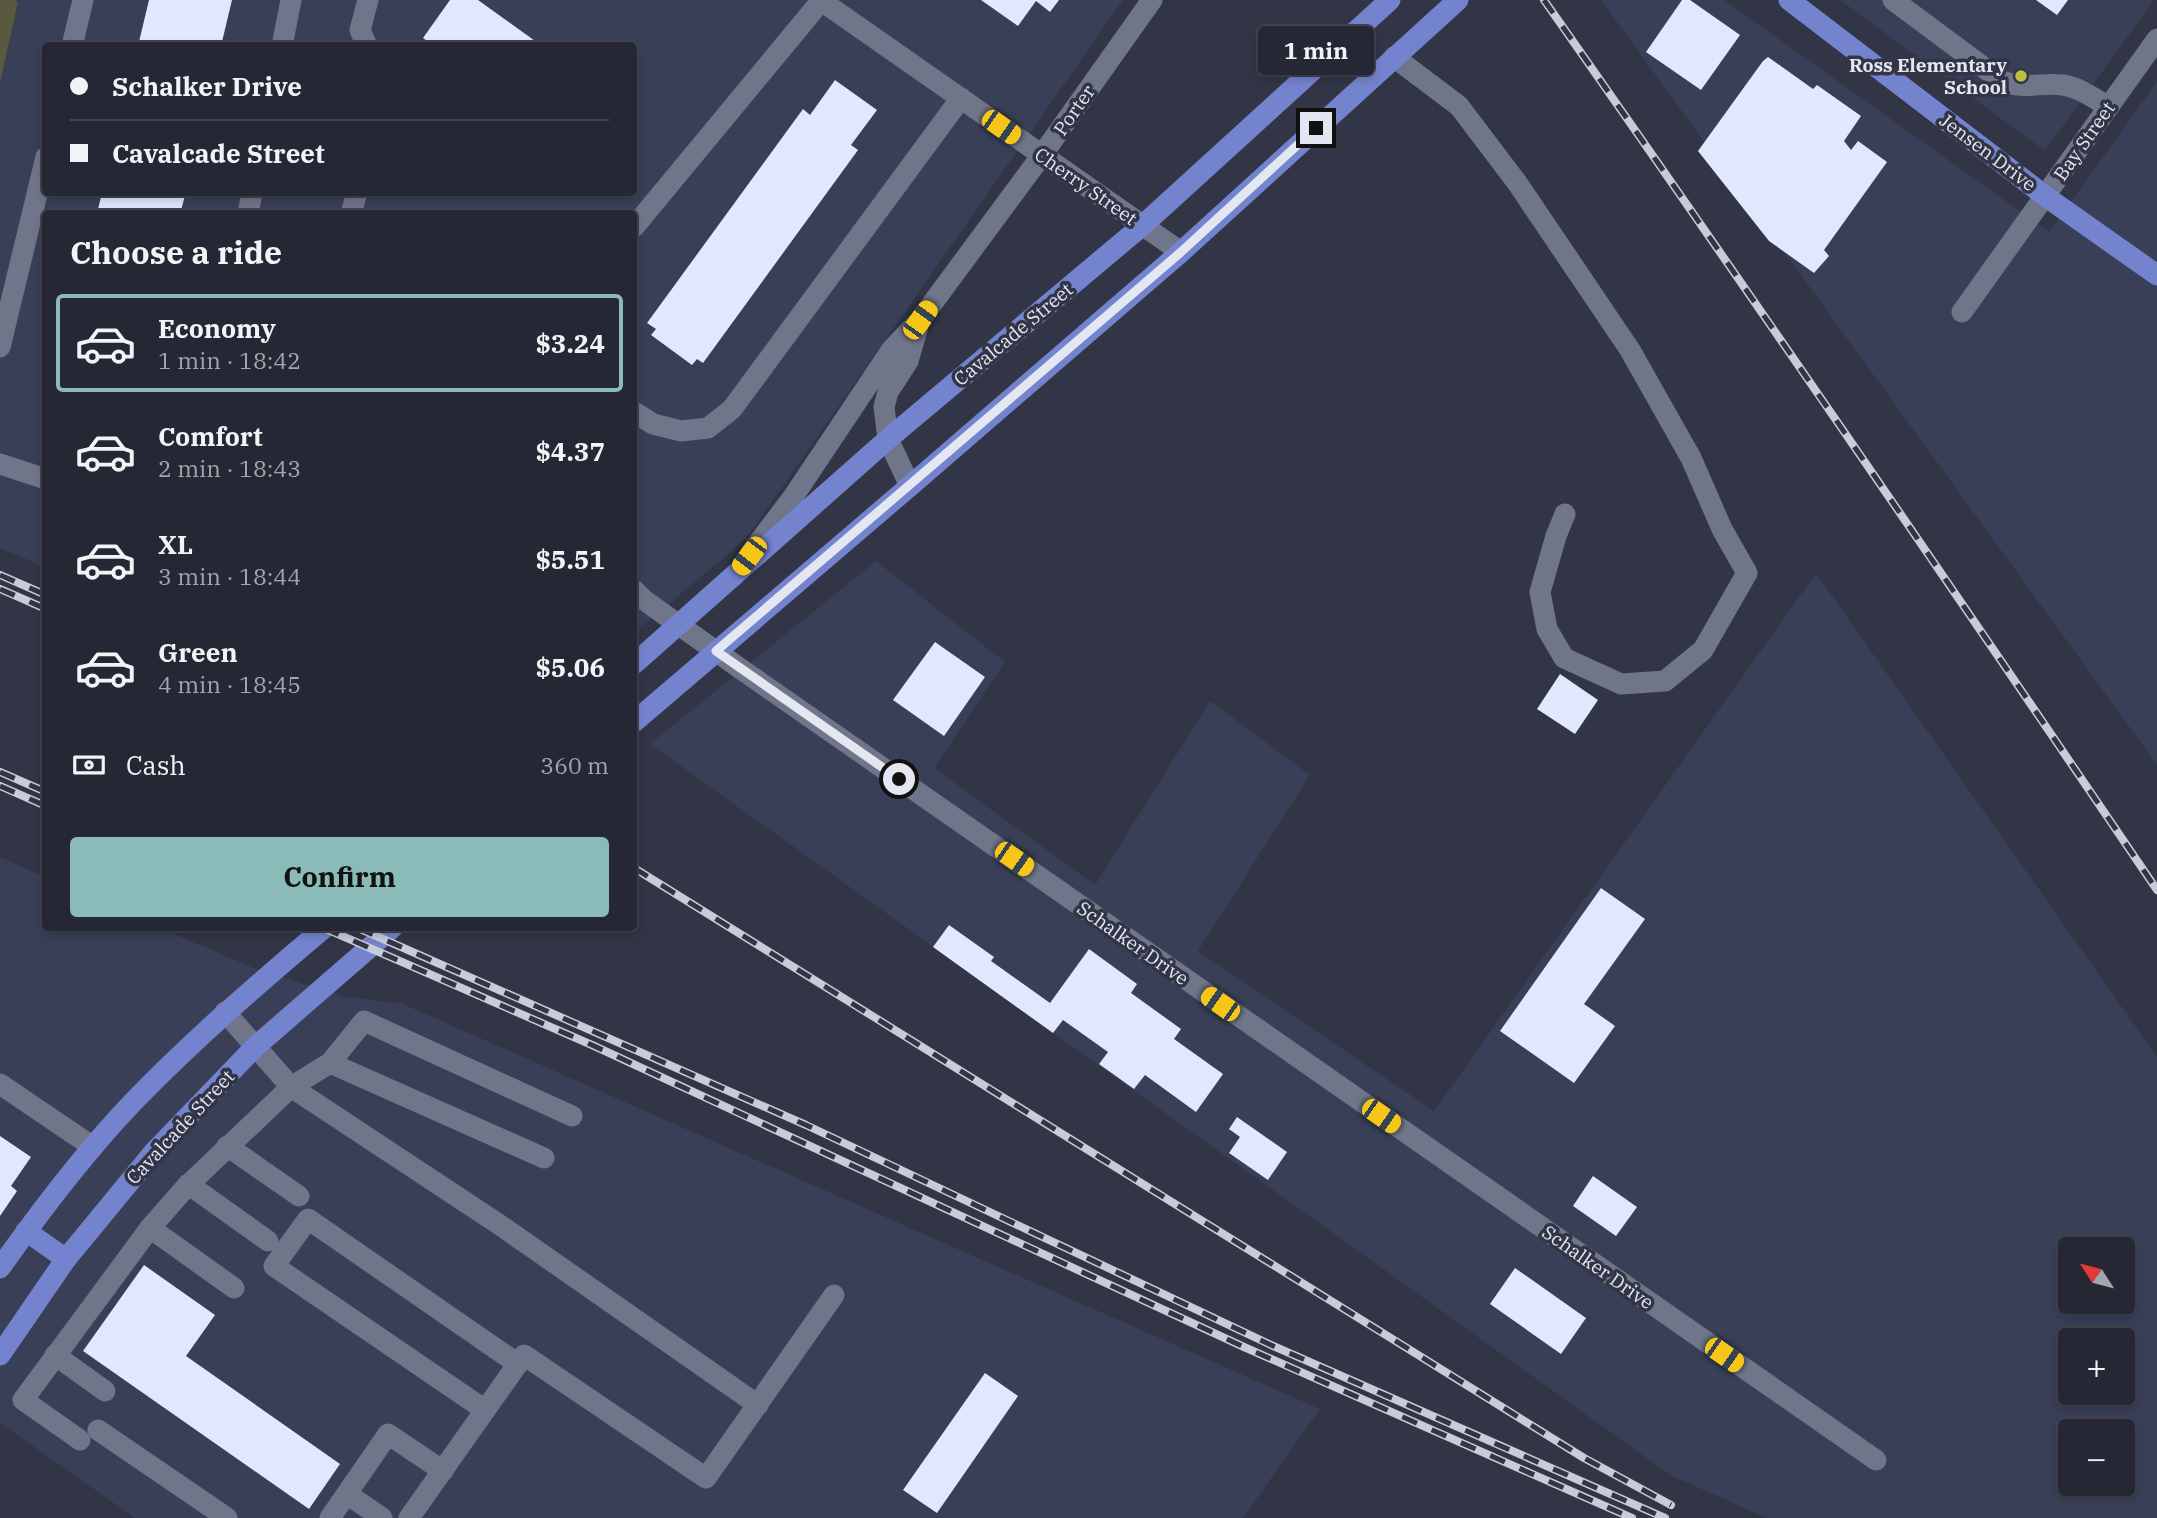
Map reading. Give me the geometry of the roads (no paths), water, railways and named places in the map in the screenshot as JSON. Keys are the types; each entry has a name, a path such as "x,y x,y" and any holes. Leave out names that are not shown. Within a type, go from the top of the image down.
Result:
{"main road":[{"name":"Cavalcade Street","path":"637,661 888,439 1143,225 1390,0"},
{"path":"637,719 1181,252 1458,0"},
{"name":"Jensen Drive","path":"1789,0 2045,196 2157,275"},
{"path":"0,1268 26,1231 132,1102 225,1012 320,931"},
{"name":"Cavalcade Street","path":"0,1355 66,1259 154,1152 255,1047 389,931"},
{"path":"26,1231 66,1259"}],"street":[{"path":"73,42 83,0"},
{"path":"283,42 291,0"},
{"path":"365,42 360,30 368,0"},
{"path":"637,223 820,0"},
{"name":"Cherry Street","path":"820,0 1181,252"},
{"name":"Porter","path":"734,576 793,497 892,349 920,320 1152,0"},
{"path":"1893,0 2002,81 2030,87 2063,85 2109,107"},
{"name":"Bay Street","path":"1962,312 2157,39"},
{"path":"1394,57 1459,106 1518,184 1630,350 1691,458 1722,529 1748,573 1703,650 1665,681 1621,684 1564,658 1546,629 1540,592 1565,514"},
{"path":"637,414 653,424 681,431 708,428 732,409 961,98"},
{"path":"0,347 42,174"},
{"name":"Porter","path":"910,486 888,439 884,407 888,391 908,361 920,320"},
{"path":"0,464 42,478"},
{"name":"Schalker Drive","path":"637,592 716,651 1876,1460"},
{"path":"225,1012 290,1087 500,1225 758,1405"},
{"path":"227,1518 89,1435 23,1400 150,1228 188,1184 290,1087 330,1063 364,1021 572,1116"},
{"path":"330,1063 544,1158"},
{"path":"0,1084 93,1147"},
{"path":"228,1146 299,1196"},
{"path":"188,1184 268,1241"},
{"path":"485,1410 274,1266 308,1219 518,1364"},
{"path":"150,1228 233,1288"},
{"path":"409,1518 524,1354 706,1478 834,1295"},
{"path":"55,1355 105,1391"},
{"path":"330,1518 388,1434 443,1471"},
{"path":"347,1494 382,1518"}],"railway":[{"path":"1544,0 2157,890"},
{"path":"0,575 42,593"},
{"path":"0,589 42,607"},
{"path":"0,772 42,790"},
{"path":"0,786 42,804"},
{"path":"637,870 1584,1458 1671,1505"},
{"path":"331,931 592,1045 1244,1347 1632,1518"},
{"path":"365,931 806,1125 1271,1345 1665,1518"}],"place":[{"name":"Ross Elementary School","path":"2021,76"}]}
